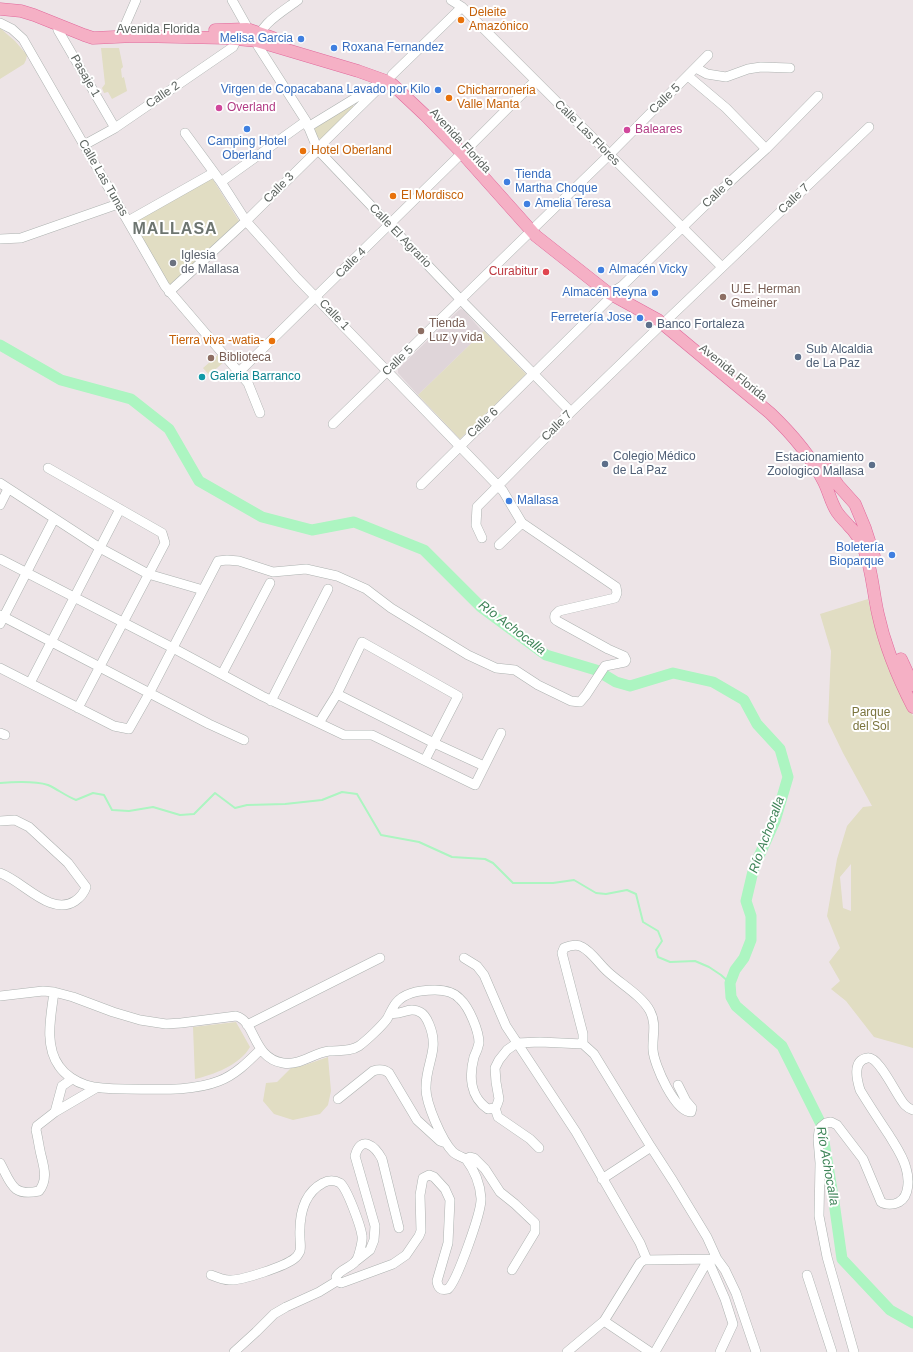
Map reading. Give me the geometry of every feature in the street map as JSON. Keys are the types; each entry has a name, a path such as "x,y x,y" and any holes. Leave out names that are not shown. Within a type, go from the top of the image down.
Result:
{"main road":[{"name":"Avenida Florida","path":"0,4 20,4 42,10 58,21 84,35 93,38 126,33 247,35 341,58 389,78 398,79 436,115 534,229 548,236 615,292 658,320 664,322 778,411 801,436 855,504 874,553 882,598 892,637 913,685"},
{"name":"Avenida Florida","path":"0,9 21,11 58,21"},
{"name":"Avenida Florida","path":"664,322 781,424 804,450 819,472 837,512 856,533 864,548 882,631 899,676 913,707"},
{"path":"831,500 836,493 844,492"},
{"path":"848,524 856,523 860,517"}],"street":[{"path":"126,33 126,23 136,0"},
{"name":"Calle El Agrario","path":"232,0 246,25 247,35 258,46 307,124 318,150 461,300 571,412"},
{"name":"Calle 2","path":"84,145 115,128 234,47 247,35 264,27 297,0"},
{"name":"Calle Las Flores","path":"451,0 462,7 722,267"},
{"name":"Calle 3","path":"169,292 246,221 318,150 323,143 462,7"},
{"name":"Pasaje 1","path":"58,21 58,30 115,128"},
{"name":"Calle Las Tunas","path":"0,23 12,29 24,39 169,292 248,383 260,413"},
{"name":"Calle 5","path":"333,424 534,229 708,55"},
{"path":"696,68 707,74 726,77 748,69 761,67 790,68"},
{"path":"688,76 726,108 766,149"},
{"path":"221,182 307,124 389,78"},
{"name":"Calle 4","path":"239,372 535,81"},
{"name":"Calle 6","path":"421,485 615,292 722,189 766,149 818,96"},
{"name":"Calle 7","path":"482,538 476,524 477,507 571,412 722,267 745,247 868,127"},
{"name":"Calle 1","path":"185,133 221,182 246,221 316,297 503,491 522,523"},
{"path":"128,221 213,173"},
{"path":"0,239 21,238 118,204"},
{"path":"48,468 162,533 165,543 78,708"},
{"path":"0,483 100,548 148,574 203,590"},
{"path":"0,505 8,489"},
{"path":"30,683 120,509"},
{"path":"54,519 1,619 51,642 209,724 244,740"},
{"path":"0,668 114,726 129,729 150,693 218,561 223,560 239,561 273,572 306,570 337,576 366,589 391,608 468,655 496,668 515,670 538,686 571,701 580,702 586,696 605,666 625,662 626,658 556,620 555,615 559,611 611,600 617,595 616,587 522,523 499,545"},
{"path":"0,559 173,648 271,701 344,735 372,735 475,785 501,733"},
{"path":"222,674 270,583"},
{"path":"271,701 328,588"},
{"path":"319,723 337,694 362,642 458,696 425,760"},
{"path":"337,694 434,743 484,766"},
{"path":"0,821 15,820 29,827 68,863 86,887 80,898 65,905 56,905 48,903 13,878 0,873"},
{"path":"583,1044 583,1034 562,953 564,948 574,945 581,946 588,951 608,972 645,1004 654,1021 653,1051 656,1066 677,1103 686,1112 691,1112 692,1108 686,1101 678,1085"},
{"path":"247,1025 380,958"},
{"path":"464,958 478,966 484,975 506,1026 576,1132 640,1244 647,1260"},
{"path":"0,996 43,991 54,992 73,997 113,1012 154,1023 166,1024 233,1015 244,1019 260,1050 277,1062 289,1064 305,1060 328,1051 350,1050 360,1046 380,1027 400,999 420,991 443,990 460,998 468,1011 478,1036 479,1044 471,1070 471,1084 484,1106 488,1109 495,1108"},
{"path":"54,992 50,1023 52,1050 58,1065 72,1079 86,1086 96,1088 158,1090 208,1085 220,1081 238,1070 260,1050"},
{"path":"390,1013 398,1014 410,1009 415,1010 421,1013 428,1021 432,1031 434,1045 426,1087 428,1104 453,1153 466,1158 472,1158 478,1162 485,1169 500,1192 516,1204 535,1223 535,1232 512,1270"},
{"path":"539,1148 530,1139 498,1117 495,1108 499,1099 496,1082 496,1064 501,1056 517,1043 540,1042 583,1044 594,1054 707,1237 733,1324 720,1352"},
{"path":"854,1352 827,1257 819,1216 819,1131 823,1124 828,1122 835,1123 863,1158 881,1202 896,1204 904,1197 907,1190 908,1180 906,1167 899,1152 860,1090 856,1079 856,1072 860,1061 867,1058 874,1059 904,1104 913,1110"},
{"path":"338,1099 373,1072 384,1070 389,1073 417,1120 440,1141 447,1143"},
{"path":"54,1112 62,1086 72,1079"},
{"path":"0,1163 12,1186 18,1192 29,1194 39,1192 44,1186 45,1166 41,1155 36,1130 37,1126 54,1112 96,1088"},
{"path":"336,1281 336,1276 338,1273 352,1265 370,1250 374,1240 375,1226 355,1156 357,1148 363,1145 370,1145 376,1150 382,1159 399,1228"},
{"path":"602,1179 651,1147"},
{"path":"336,1281 341,1283 393,1264 406,1255 421,1231 421,1186 423,1178 429,1175 434,1177 445,1189 450,1200 448,1244 437,1281 439,1288 446,1290 450,1288 472,1235 482,1200 479,1182 475,1172 466,1158"},
{"path":"211,1276 229,1280 261,1272 295,1259 300,1250 302,1208 308,1197 317,1187 333,1180 339,1182 345,1189 358,1222 362,1237 359,1255 356,1261"},
{"path":"655,1352 713,1259"},
{"path":"568,1352 604,1321 640,1263 644,1260 713,1259 725,1270 736,1293 756,1352"},
{"path":"807,1275 832,1352"},
{"path":"234,1352 274,1314 319,1292 336,1281"},
{"path":"604,1321 650,1352"}],"shaded area":[{"path":"461,309 464,310 481,330 484,331 418,395 398,373 398,369"}],"green space":[{"path":"0,28 15,41 27,55 24,64 0,79"},
{"path":"101,48 119,48 123,67 121,69 122,78 124,77 127,91 112,99 108,92 104,93 102,88 105,84"},
{"path":"358,101 353,105 354,107 323,138 320,139 316,135 315,127"},
{"path":"212,178 239,221 172,284 168,284 134,226 136,221"},
{"path":"484,331 526,374 460,439 418,395"},
{"path":"219,354 225,361 209,375 203,368"},
{"name":"Parque del Sol","path":"868,599 877,634 893,674 913,716 913,1048 874,1037 846,1001 831,989 840,981 829,962 840,948 827,916 837,859 847,826 863,807 872,806 828,722 831,651 820,614","holes":["851,864 851,911 843,908 840,877"]},
{"path":"236,1022 250,1047 246,1053 226,1068 210,1075 195,1079 193,1027"},
{"path":"328,1057 331,1091 328,1105 320,1114 293,1120 274,1114 263,1101 266,1083 277,1082 291,1068 302,1066"}],"waterway":[{"name":"Río Achocalla","path":"0,345 61,380 131,399 169,429 199,481 262,517 312,530 354,522 424,550 481,607 546,655 596,670 616,682 630,686 673,673 713,682 744,700 757,724 780,749 788,777 775,821 754,867 746,901 751,916 751,940 744,958 735,970 730,983 731,997 736,1006 782,1046 821,1124 842,1259 890,1310 913,1323"},
{"path":"0,783 24,782 48,785 76,800 93,793 104,795 112,810 129,811 153,807 180,815 194,814 215,793 235,808 247,805 285,804 322,800 342,792 357,794 381,835 419,842 452,857 485,859 493,863 513,883 553,883 574,880 596,893 606,894 627,890 636,894 643,922 658,931 662,941 656,950 658,957 670,962 695,961 709,967 730,983"}],"place":[{"name":"Deleite Amazónico","path":"461,20"},
{"name":"Melisa Garcia","path":"301,39"},
{"name":"Roxana Fernandez","path":"334,48"},
{"name":"Virgen de Copacabana Lavado por Kilo","path":"438,90"},
{"name":"Chicharroneria Valle Manta","path":"449,98"},
{"name":"Overland","path":"219,108"},
{"name":"Camping Hotel Oberland","path":"247,129"},
{"name":"Baleares","path":"627,130"},
{"name":"Hotel Oberland","path":"303,151"},
{"name":"Tienda Martha Choque","path":"507,182"},
{"name":"El Mordisco","path":"393,196"},
{"name":"Amelia Teresa","path":"527,204"},
{"name":"Iglesia de Mallasa","path":"173,263"},
{"name":"Almacén Vicky","path":"601,270"},
{"name":"Curabitur","path":"546,272"},
{"name":"Almacén Reyna","path":"655,293"},
{"name":"U.E. Herman Gmeiner","path":"723,297"},
{"name":"Ferretería Jose","path":"640,318"},
{"name":"Banco Fortaleza","path":"649,325"},
{"name":"Tienda Luz y vida","path":"421,331"},
{"name":"Tierra viva -watia-","path":"272,341"},
{"name":"Sub Alcaldia de La Paz","path":"798,357"},
{"name":"Biblioteca","path":"211,358"},
{"name":"Galeria Barranco","path":"202,377"},
{"name":"Colegio Médico de La Paz","path":"605,464"},
{"name":"Estacionamiento Zoologico Mallasa","path":"872,465"},
{"name":"Mallasa","path":"509,501"},
{"name":"Boletería Bioparque","path":"892,555"}],"district":[{"name":"MALLASA","path":"175,230"}]}
